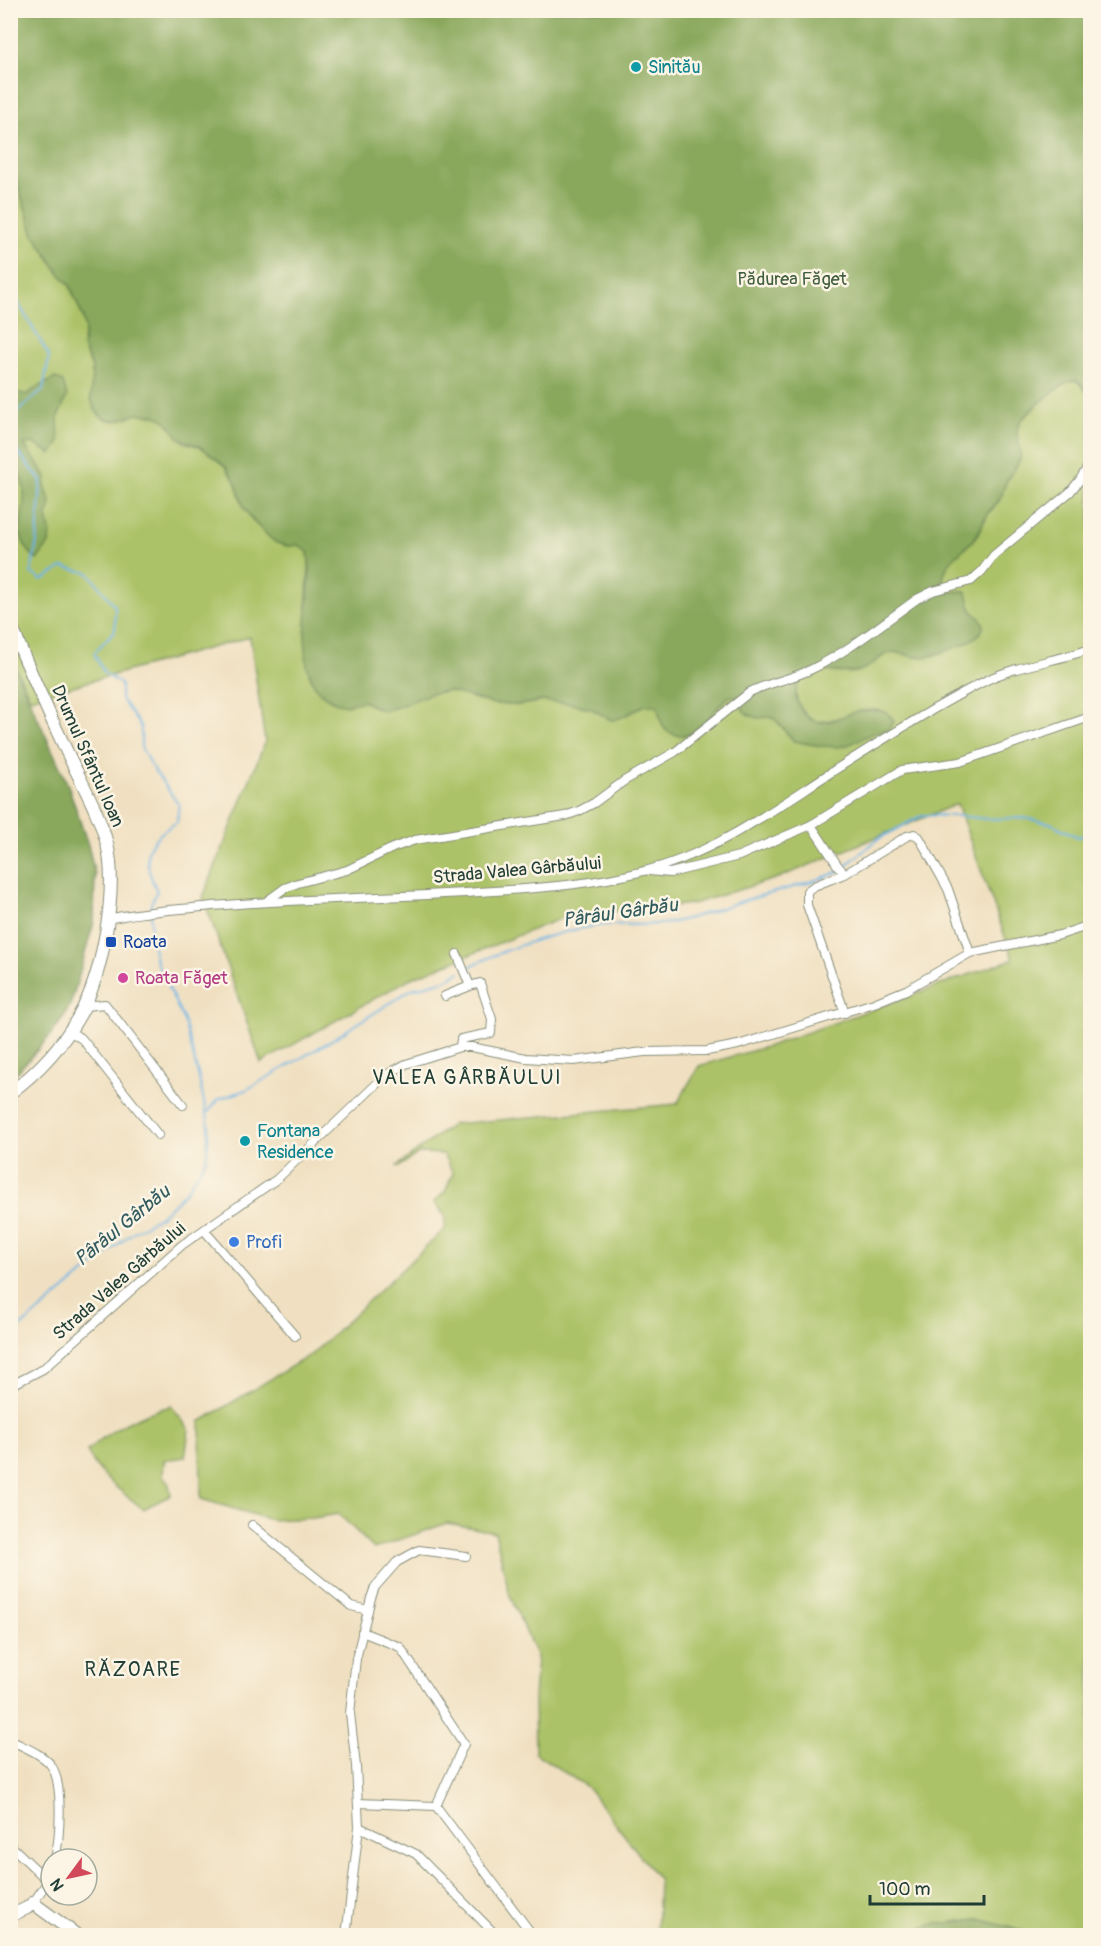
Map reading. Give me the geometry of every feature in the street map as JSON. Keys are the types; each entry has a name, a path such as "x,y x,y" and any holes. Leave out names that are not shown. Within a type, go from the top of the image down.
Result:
{"main road":[{"name":"Drumul Sfântul Ioan","path":"10,623 46,708 102,826 109,854 111,875 108,919 85,1006 69,1031 41,1066 10,1093"},
{"path":"10,1916 33,1903 78,1935"}],"street":[{"path":"267,901 285,888 347,870 407,842 565,816 594,803 624,781 675,752 750,692 801,674 820,664 917,599 933,591 971,581 994,555 1070,492 1090,463"},
{"name":"Strada Valea Gârbăului","path":"108,919 157,911 267,901 383,898 558,887 647,871 686,858 754,822 913,720 981,682 1011,671 1090,649"},
{"path":"647,871 670,873 739,856 811,825 902,770 960,762 1090,717"},
{"path":"811,825 842,871"},
{"path":"845,1013 807,905 807,891 907,836 914,834 919,837 948,889 970,953"},
{"path":"445,996 480,983 492,1020 491,1034 462,1039 460,1047 471,1047 526,1058 574,1061 644,1052 706,1051 774,1035 845,1013 906,990 970,953 1060,935 1090,925"},
{"path":"457,954 470,986"},
{"path":"85,1006 105,1004 183,1105"},
{"path":"69,1031 82,1039 158,1135"},
{"name":"Strada Valea Gârbăului","path":"10,1386 27,1379 51,1362 164,1260 277,1179 386,1075 406,1064 460,1047"},
{"path":"204,1230 295,1336"},
{"path":"252,1525 351,1606 368,1610"},
{"path":"346,1935 359,1827 350,1713 356,1659 375,1587 397,1562 419,1550 466,1556"},
{"path":"362,1632 400,1647 464,1744 436,1806"},
{"path":"10,1740 46,1760 56,1772 58,1779 57,1847"},
{"path":"358,1803 436,1806"},
{"path":"436,1806 528,1929 519,1935"},
{"path":"359,1827 416,1854 497,1935"},
{"path":"10,1845 39,1872"},
{"path":"33,1903 39,1894"}],"green space":[{"name":"Pădurea Făget","path":"11,11 1090,11 1090,396 1080,382 1066,383 1023,418 1017,429 1020,452 1018,464 1006,482 999,500 987,514 977,535 945,570 943,588 948,592 965,591 972,610 983,623 982,630 968,642 933,655 916,657 892,652 861,670 807,673 801,679 796,697 802,710 812,720 825,722 855,712 871,710 887,712 894,721 888,730 839,747 794,741 775,719 758,718 747,714 743,710 741,698 734,696 720,705 697,729 688,734 678,735 665,729 657,707 651,705 611,720 592,709 575,704 541,701 518,705 494,704 449,691 432,693 383,711 363,701 346,705 335,702 320,692 307,666 305,636 310,569 308,552 299,545 287,546 275,542 266,534 244,508 235,481 225,466 201,447 179,438 165,420 154,415 137,414 120,420 109,420 103,418 95,410 91,399 92,368 83,346 85,329 83,317 69,284 34,235 11,163"},
{"path":"10,163 34,235 69,284 83,317 85,329 83,341 92,368 91,399 99,415 115,421 137,414 154,415 165,420 184,442 201,447 225,466 235,481 244,508 266,534 275,542 287,546 299,545 308,552 307,666 316,688 324,696 339,703 363,701 378,709 394,708 432,693 449,691 478,698 488,703 518,705 546,701 575,704 592,709 611,720 637,710 646,703 657,706 665,729 678,735 689,734 698,729 720,704 734,695 741,698 743,710 758,718 775,719 794,741 821,746 845,746 871,734 888,730 894,721 887,713 878,710 813,721 796,699 796,689 800,680 812,671 856,672 892,652 928,657 951,645 972,612 965,591 948,592 942,588 943,578 949,561 978,534 988,514 999,501 1007,480 1019,461 1020,450 1016,434 1019,422 1061,384 1072,380 1077,381 1090,396 1090,1935 1036,1935 979,1919 931,1925 905,1935 657,1935 659,1880 587,1787 535,1753 534,1698 537,1657 510,1596 495,1532 447,1523 374,1549 339,1514 271,1520 201,1499 200,1422 312,1354 445,1229 445,1216 434,1202 445,1192 453,1173 443,1154 419,1153 399,1167 397,1166 453,1124 677,1104 699,1066 769,1046 1013,959 957,804 778,878 692,904 567,916 409,979 261,1063 203,897 265,742 250,637 30,698 11,657"},
{"path":"55,378 63,382 67,396 58,417 59,444 51,454 33,443 24,444 46,476 45,485 51,504 47,516 50,531 49,544 37,560 27,549 20,530 24,493 21,478 12,466 9,454 11,399 18,393 28,394"},
{"path":"10,657 68,785 95,874 94,922 71,1003 59,1024 11,1079"},
{"path":"171,1406 189,1429 185,1457 164,1460 163,1476 168,1481 171,1495 143,1509 104,1476 87,1451 126,1423"},
{"path":"979,1919 1036,1935 905,1935 931,1925"}],"waterway":[{"path":"10,289 49,356 43,390 10,418"},
{"path":"10,437 17,451 41,480 37,541 31,573 42,580 63,567 89,573 115,606 115,630 94,653 104,673 121,684 121,699 141,727 141,747 151,766 179,805 177,822 158,836 148,851 148,868 157,891 151,904 151,937 156,961 184,1021 209,1125 206,1160 186,1191 162,1215 132,1233 18,1329 10,1332"},
{"name":"Pârâul Gârbău","path":"844,867 878,839 923,815 987,819 1024,818 1050,823 1078,837 1090,833"},
{"name":"Pârâul Gârbău","path":"465,969 546,937 603,925 651,925 681,920 804,884 840,871"},
{"name":"Pârâul Gârbău","path":"208,1112 219,1099 246,1090 327,1043 412,989 445,980 460,972"}],"place":[{"name":"Sinitău","path":"636,67"},
{"name":"Roata","path":"111,942"},
{"name":"Roata Făget","path":"123,978"},
{"name":"Fontana Residence","path":"245,1141"},
{"name":"Profi","path":"234,1242"}],"district":[{"name":"VALEA GÂRBĂULUI","path":"467,1077"},
{"name":"RĂZOARE","path":"133,1669"}]}
